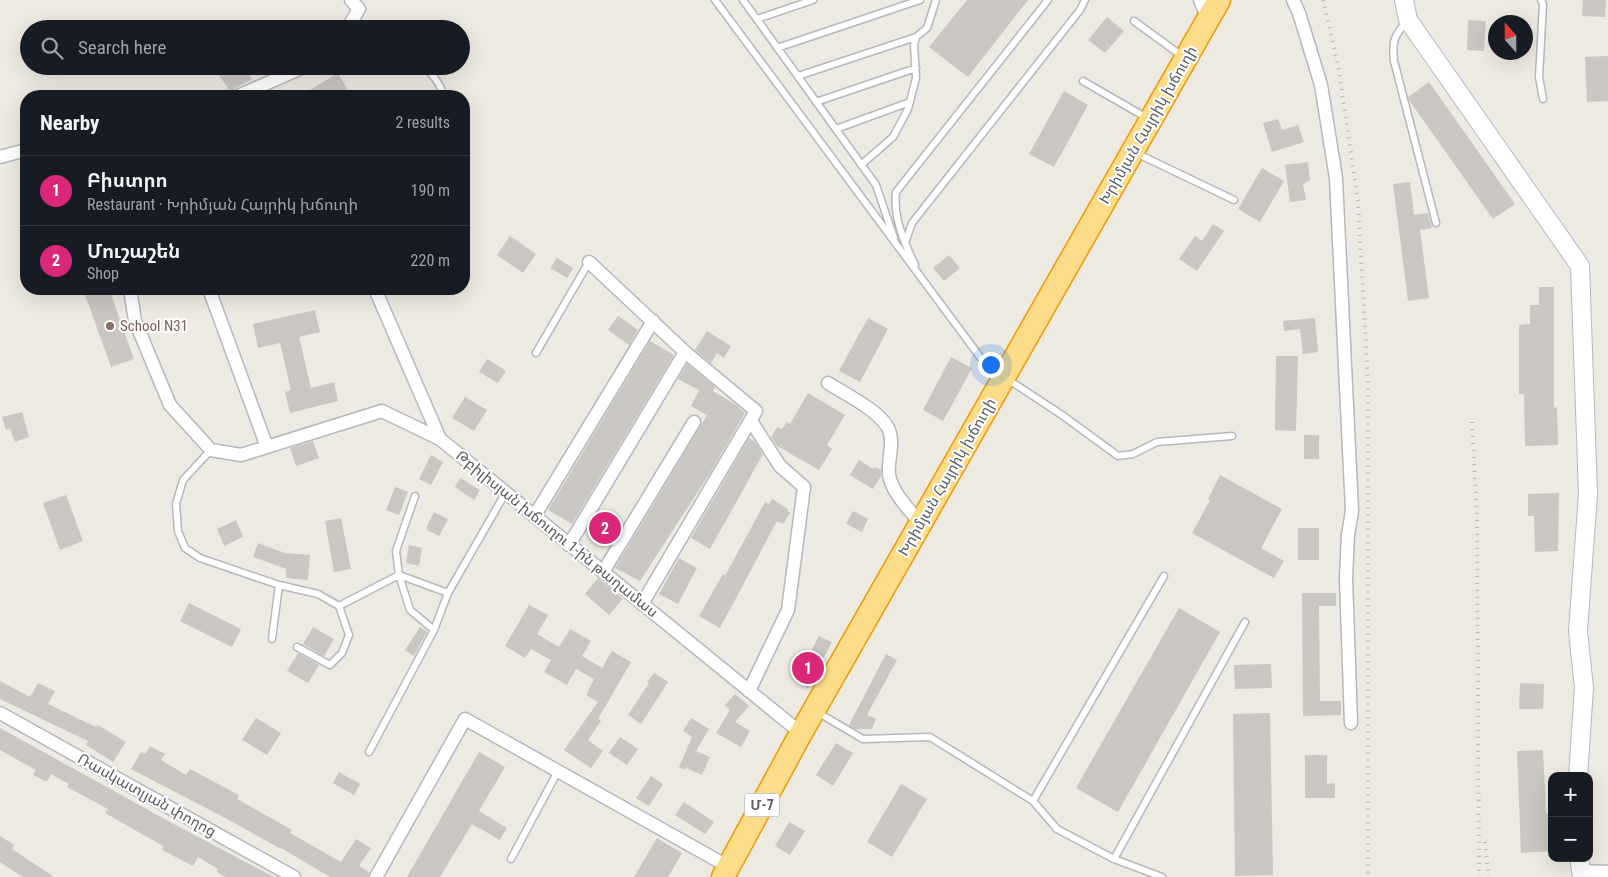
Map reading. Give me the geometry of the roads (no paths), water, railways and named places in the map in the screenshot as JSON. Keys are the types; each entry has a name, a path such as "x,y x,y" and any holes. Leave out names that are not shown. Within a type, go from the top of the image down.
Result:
{"highway":[{"name":"Խրիմյան Հայրիկ խճուղի","path":"726,872 801,733 1185,59 1209,6"}],"street":[{"path":"351,0 359,9 352,20"},
{"path":"1292,0 1299,13 1321,85 1336,178 1352,511 1348,535 1346,578 1351,723"},
{"path":"1404,0 1408,20 1580,266 1588,494 1578,631 1584,688 1578,772"},
{"path":"252,90 286,75"},
{"path":"0,157 20,152"},
{"path":"589,262 685,352 756,411 642,604"},
{"path":"131,295 135,321 170,405 211,450 241,455 382,411 440,440"},
{"path":"211,295 267,447"},
{"name":"Թբիլիսյան խճուղու 1-ին թաղամաս","path":"378,295 440,440 535,515 602,572 801,733"},
{"path":"535,515 653,321"},
{"path":"570,545 685,352"},
{"path":"828,383 874,413 887,426 891,440 889,475 894,489 920,524"},
{"path":"749,691 788,610 804,487 780,466 751,421"},
{"path":"602,572 694,422"},
{"name":"Ռասկատլյան փողոց","path":"0,713 294,877"},
{"path":"376,877 464,719 558,771 726,872"},
{"path":"1581,869 1608,872"}],"lane":[{"path":"715,0 986,365 1062,415 1118,456 1134,454 1157,442 1232,436"},
{"path":"743,0 876,185 896,244"},
{"path":"757,19 814,0"},
{"path":"777,48 920,0"},
{"path":"798,76 916,37 927,28 936,0"},
{"path":"920,277 905,244 894,205 896,192 1048,0"},
{"path":"905,244 912,223 1080,10 1085,0"},
{"path":"1541,0 1544,4 1539,77 1543,99"},
{"path":"1408,20 1396,34 1392,46 1394,61 1436,223"},
{"path":"1134,21 1185,59"},
{"path":"861,165 893,138 899,130 914,92 916,68 914,45 916,37"},
{"path":"816,102 916,68"},
{"path":"432,75 441,90"},
{"path":"1083,81 1150,120"},
{"path":"836,129 910,102"},
{"path":"1133,151 1234,200"},
{"path":"536,353 589,262"},
{"path":"211,450 183,480 176,504 178,531 185,548 200,558 279,585 318,594 339,606 349,634 342,653 330,665 297,647"},
{"path":"369,752 434,630 448,593 506,492"},
{"path":"415,496 396,551 399,575 410,610 434,630"},
{"path":"339,606 399,575 448,593"},
{"path":"1033,801 1164,576"},
{"path":"272,639 279,585"},
{"path":"1114,859 1245,622"},
{"path":"814,711 863,739 930,737 1033,801 1057,830 1114,859 1162,877"},
{"path":"511,859 558,771"}],"railway":[{"path":"1323,0 1338,65 1358,201 1368,381 1368,877"},
{"path":"1472,422 1477,516 1479,877"},
{"path":"1485,842 1489,877"}],"place":[{"name":"School N31","path":"110,326"},
{"name":"Մուշաշեն","path":"605,528"},
{"name":"Բիստրո","path":"808,668"}]}
